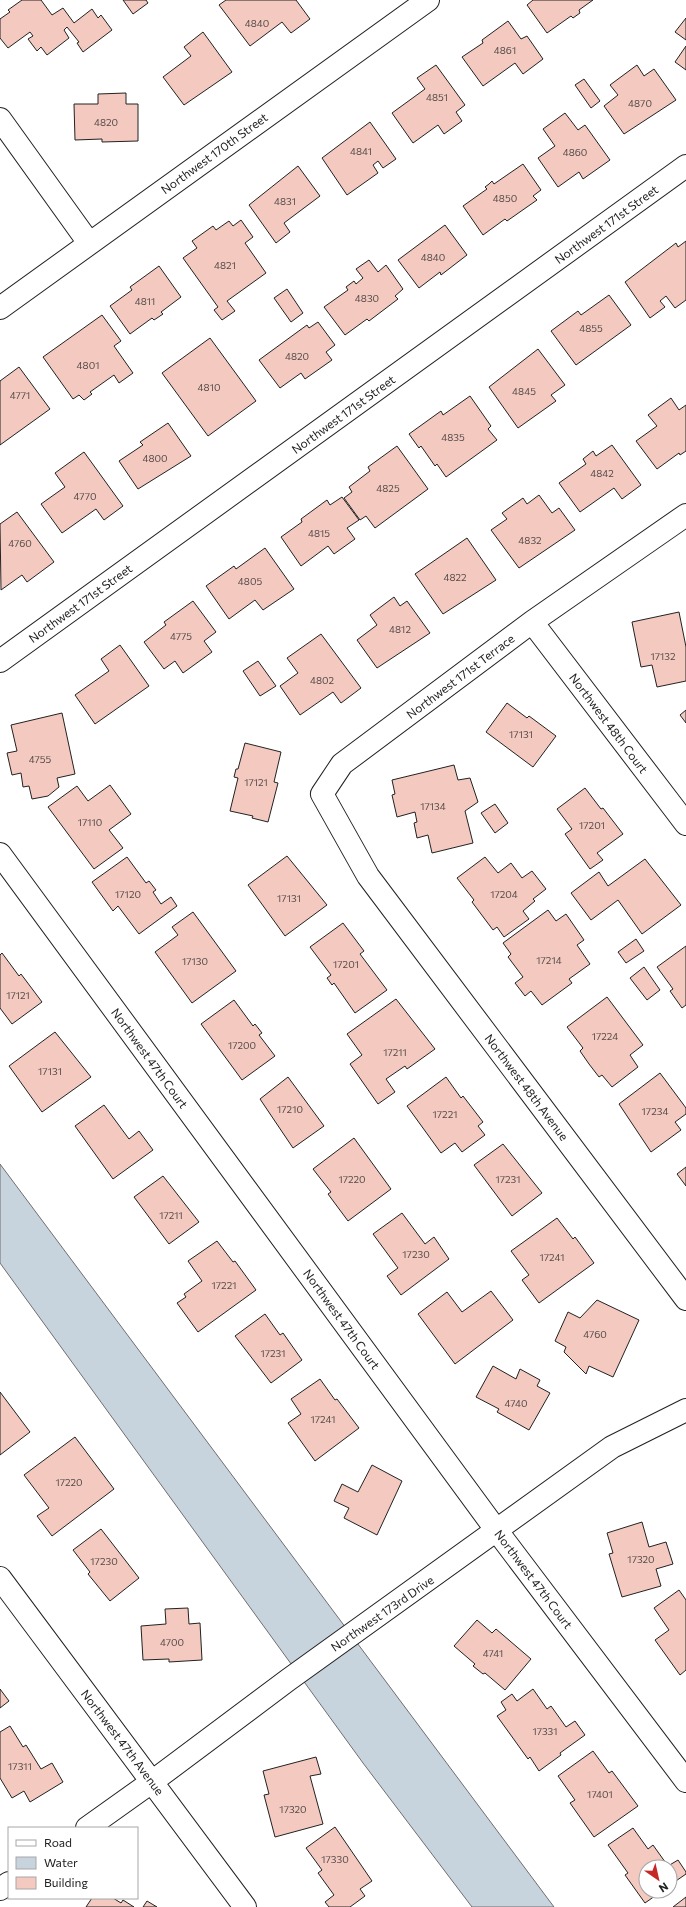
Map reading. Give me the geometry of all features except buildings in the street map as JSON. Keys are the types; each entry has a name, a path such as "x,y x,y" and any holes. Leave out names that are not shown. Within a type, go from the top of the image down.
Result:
{"street":[{"name":"Northwest 170th Street","path":"0,308 428,0"},
{"path":"0,119 89,243"},
{"name":"Northwest 171st Street","path":"0,661 686,166"},
{"name":"Northwest 171st Terrace","path":"368,876 322,794 342,764 532,622 686,515"},
{"name":"Northwest 48th Court","path":"532,622 686,824"},
{"name":"Northwest 47th Court","path":"0,854 497,1531 686,1781"},
{"name":"Northwest 48th Avenue","path":"368,876 686,1299"},
{"name":"Northwest 173rd Drive","path":"87,1827 153,1781 288,1680 612,1447 686,1410"},
{"name":"Northwest 47th Avenue","path":"0,1578 153,1781 245,1907"}],"water":[{"path":"0,1164 554,1907 472,1907 363,1763 0,1263"}]}
